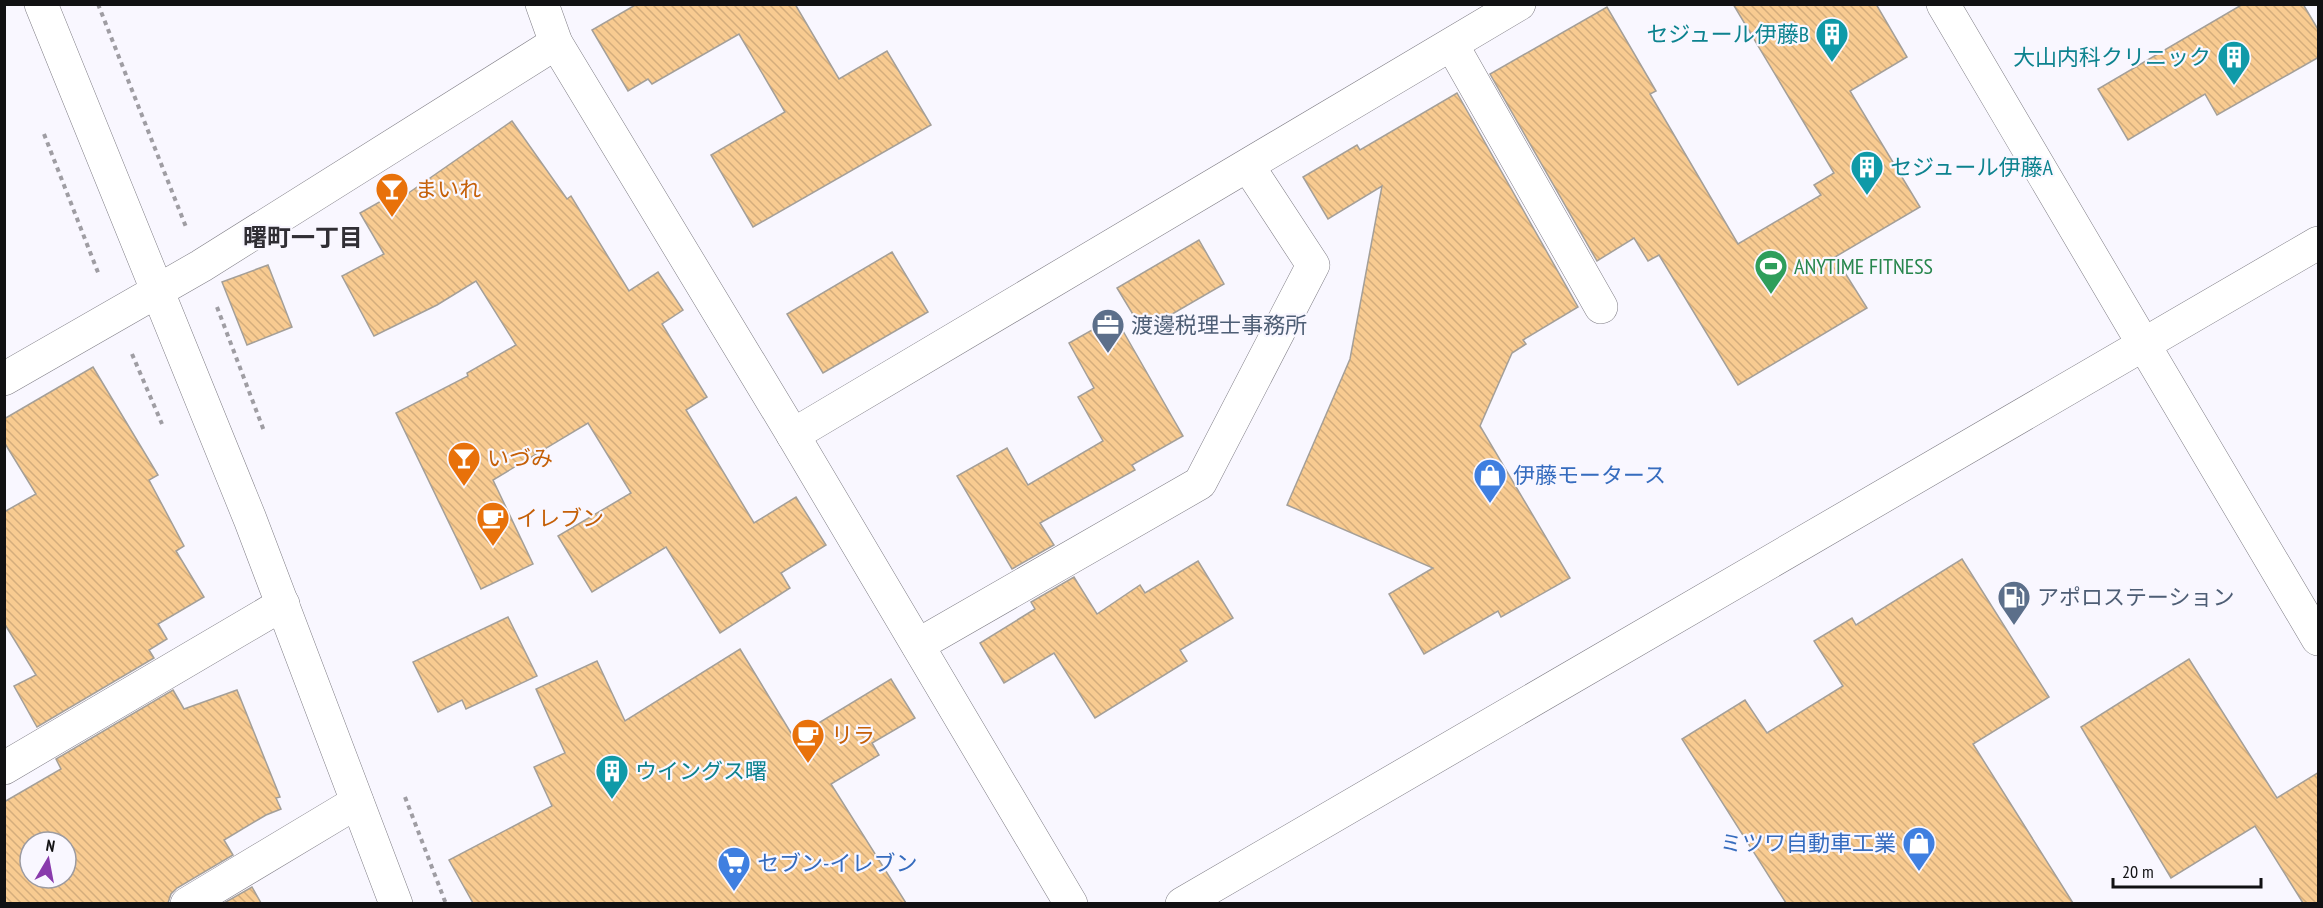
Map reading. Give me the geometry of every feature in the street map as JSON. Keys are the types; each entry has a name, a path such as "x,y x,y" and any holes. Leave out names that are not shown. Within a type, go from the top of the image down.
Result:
{"street":[{"path":"41,4 250,519 396,903"},
{"path":"542,4 556,43 793,435 1071,903"},
{"path":"793,435 1519,4"},
{"path":"1944,4 2319,639"},
{"path":"4,379 201,266 556,43"},
{"path":"1452,45 1601,307"},
{"path":"918,645 1200,483 1313,265 1248,166"},
{"path":"1182,903 2319,243"},
{"path":"4,768 283,604"},
{"path":"187,903 357,802"}],"building":[{"path":"637,4 795,4 839,79 887,51 931,125 753,227 711,155 785,112 739,34 652,84 648,79 628,91 592,30"},
{"path":"1733,4 1876,4 1907,57 1850,91 1920,207 1835,257 1867,308 1738,385 1659,255 1648,261 1634,238 1597,261 1490,74 1607,7 1656,91 1650,94 1738,244 1821,195 1814,185 1834,173"},
{"name":"大山内科クリニック","path":"2243,4 2303,4 2319,31 2319,57 2217,115 2205,94 2128,140 2098,89"},
{"path":"1457,93 1578,307 1523,340 1526,344 1512,353 1480,426 1570,578 1501,617 1498,611 1424,654 1389,594 1433,568 1287,505 1350,359 1382,186 1328,219 1303,177 1357,145 1360,150"},
{"path":"512,121 567,199 571,196 629,291 658,272 683,310 662,324 707,397 686,410 754,523 796,497 826,545 781,573 790,588 720,633 666,547 592,592 558,536 631,493 588,423 493,480 533,564 481,589 396,413 468,376 467,373 516,345 476,281 437,305 374,336 342,276 384,254 360,213 404,188 407,194"},
{"path":"1199,240 1224,284 1143,331 1117,288"},
{"path":"892,252 928,312 823,373 787,314"},
{"path":"268,265 292,327 247,345 222,282"},
{"path":"1115,317 1183,436 1132,465 1135,470 1040,523 1054,545 1012,569 957,476 1007,448 1028,485 1103,441 1078,397 1094,388 1069,343"},
{"path":"93,367 158,475 149,480 184,546 176,551 204,597 158,624 167,639 149,650 154,658 37,727 14,686 36,675 4,623 4,512 36,494 4,442 4,419"},
{"path":"1962,559 2049,697 1973,744 2073,903 1786,903 1682,739 1745,700 1767,733 1843,686 1814,641 1852,618 1856,625"},
{"path":"1198,561 1233,618 1180,650 1187,661 1095,718 1054,653 1004,683 980,643 1035,609 1031,602 1074,577 1097,614 1140,585 1145,593"},
{"path":"508,617 537,676 466,709 462,700 438,712 413,662"},
{"path":"740,649 794,738 891,679 915,718 872,743 879,755 831,784 906,903 473,903 449,860 552,806 534,767 565,753 536,689 597,661 625,721"},
{"path":"2189,659 2277,798 2319,772 2319,903 2303,903 2255,826 2171,878 2081,727"},
{"path":"173,690 184,709 237,690 280,797 276,798 281,809 266,815 224,840 233,855 177,888 171,894 168,903 4,903 4,802 61,769 56,759"},
{"path":"252,887 261,903 224,903"}],"place":[{"name":"セジュール伊藤B","path":"1832,63"},
{"name":"大山内科クリニック","path":"2234,86"},
{"name":"セジュール伊藤A","path":"1867,196"},
{"name":"まいれ","path":"392,218"},
{"name":"ANYTIME FITNESS","path":"1771,295"},
{"name":"渡邊税理士事務所","path":"1108,354"},
{"name":"いづみ","path":"464,487"},
{"name":"伊藤モータース","path":"1490,504"},
{"name":"イレブン","path":"493,547"},
{"name":"アポロステーション","path":"2014,626"},
{"name":"リラ","path":"808,764"},
{"name":"ウイングス曙","path":"612,800"},
{"name":"ミツワ自動車工業","path":"1919,872"},
{"name":"セブン-イレブン","path":"734,892"}],"district":[{"name":"曙町一丁目","path":"303,237"}]}
